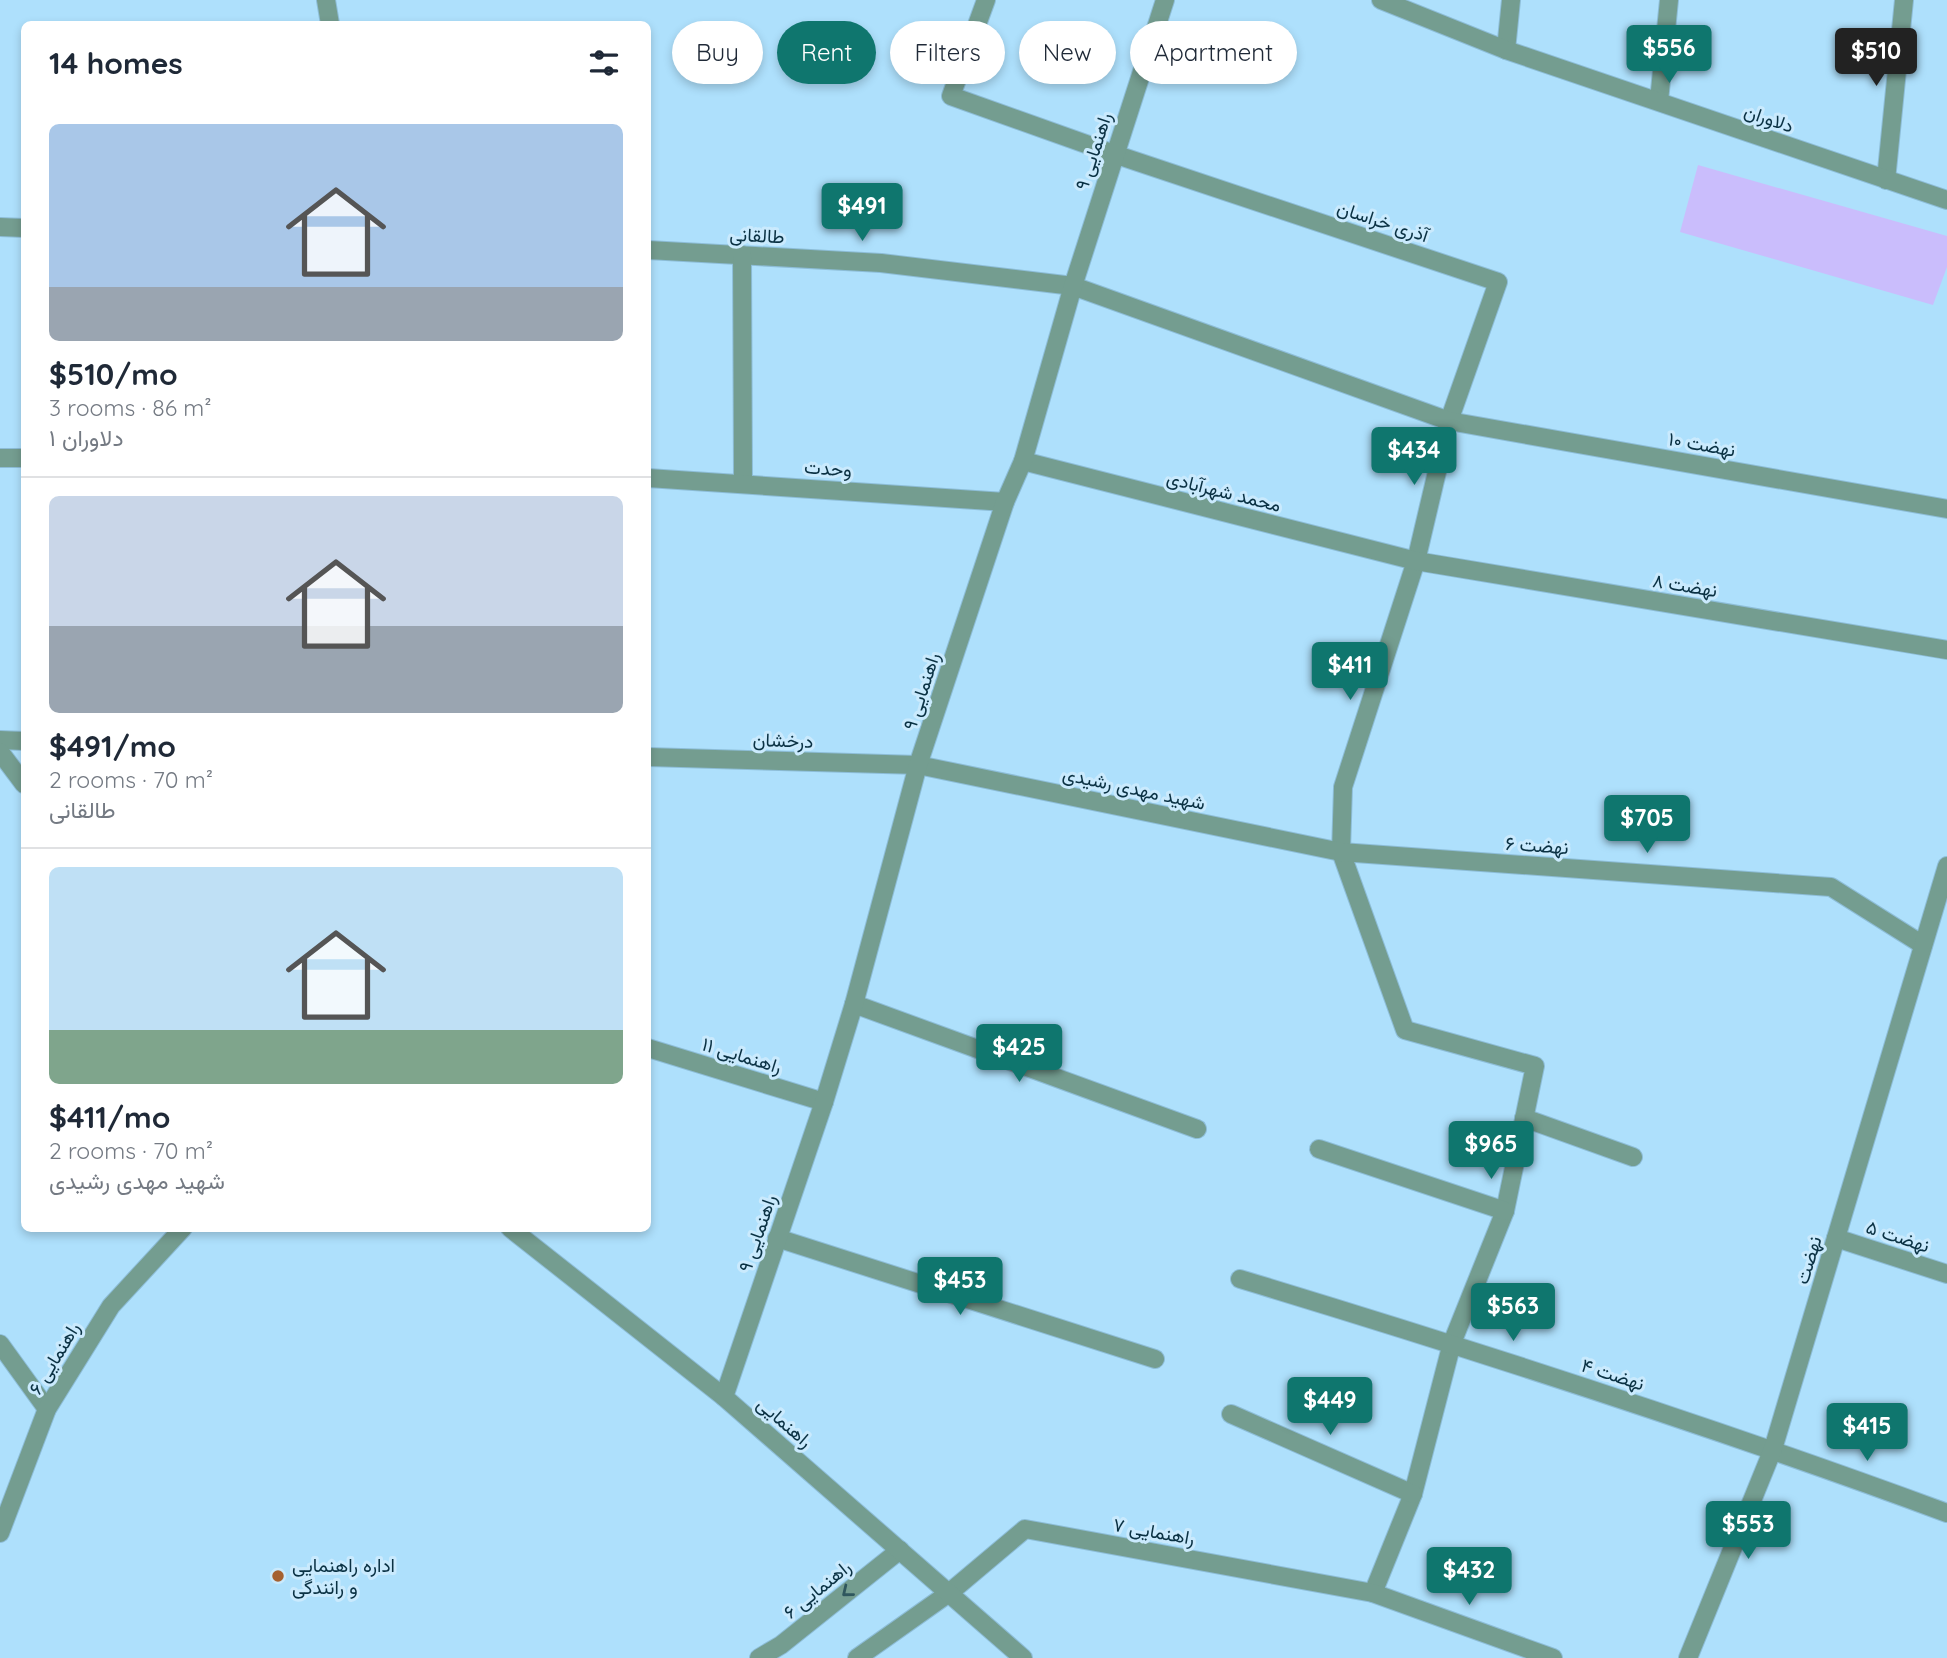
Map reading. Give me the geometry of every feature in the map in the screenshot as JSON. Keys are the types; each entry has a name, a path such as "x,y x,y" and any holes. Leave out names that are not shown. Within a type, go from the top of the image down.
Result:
{"street":[{"path":"326,0 330,21"},
{"path":"986,0 951,96 1114,154"},
{"name":"راهنمایی ۹","path":"724,1397 824,1102 854,1004 918,765 1005,502 1023,461 1073,286 1165,0"},
{"name":"دلاوران","path":"1381,0 1506,50 1947,201"},
{"path":"1506,50 1511,0"},
{"path":"1659,102 1669,0"},
{"path":"1886,180 1905,0"},
{"name":"آذری خراسان","path":"1114,154 1498,282 1449,421"},
{"path":"0,227 21,228"},
{"name":"طالقانی","path":"651,250 881,263 1073,286 1449,421"},
{"path":"742,255 743,482"},
{"path":"1449,421 1416,561 1343,787 1341,852 1405,1030 1535,1066 1505,1211 1452,1343 1413,1494 1373,1593 1553,1658"},
{"name":"نهضت ۱۰","path":"1449,421 1947,509"},
{"path":"0,458 21,458"},
{"name":"محمد شهرآبادی","path":"1023,461 1416,561"},
{"name":"وحدت","path":"651,478 743,482 1005,502"},
{"name":"نهضت ۸","path":"1416,561 1947,650"},
{"path":"0,740 21,741"},
{"path":"0,751 21,780"},
{"name":"درخشان","path":"651,757 918,765"},
{"name":"شهید مهدی رشیدی","path":"918,765 1341,852"},
{"name":"نهضت ۶","path":"1341,852 1831,887 1923,945"},
{"name":"نهضت","path":"1688,1658 1773,1449 1947,866"},
{"path":"854,1004 1196,1129"},
{"name":"راهنمایی ۱۱","path":"651,1049 824,1102"},
{"path":"1524,1118 1633,1157"},
{"path":"1319,1149 1505,1211"},
{"name":"راهنمایی ۶","path":"0,1533 47,1409 111,1306 179,1232"},
{"name":"راهنمایی","path":"515,1232 724,1397 1023,1658"},
{"path":"777,1238 1156,1359"},
{"name":"نهضت ۵","path":"1836,1238 1947,1274"},
{"name":"نهضت ۴","path":"1240,1279 1452,1343 1773,1449 1947,1513"},
{"path":"0,1344 47,1409"},
{"path":"1231,1414 1413,1494"},
{"name":"راهنمایی ۷","path":"950,1593 1025,1529 1373,1593"},
{"name":"راهنمایی ۶","path":"759,1658 781,1645 900,1550"},
{"path":"857,1658 950,1593"}],"shaded area":[{"path":"1698,165 1947,236 1947,267 1933,305 1680,232"}],"place":[{"name":"اداره راهنمایی و رانندگی","path":"278,1576"}]}
